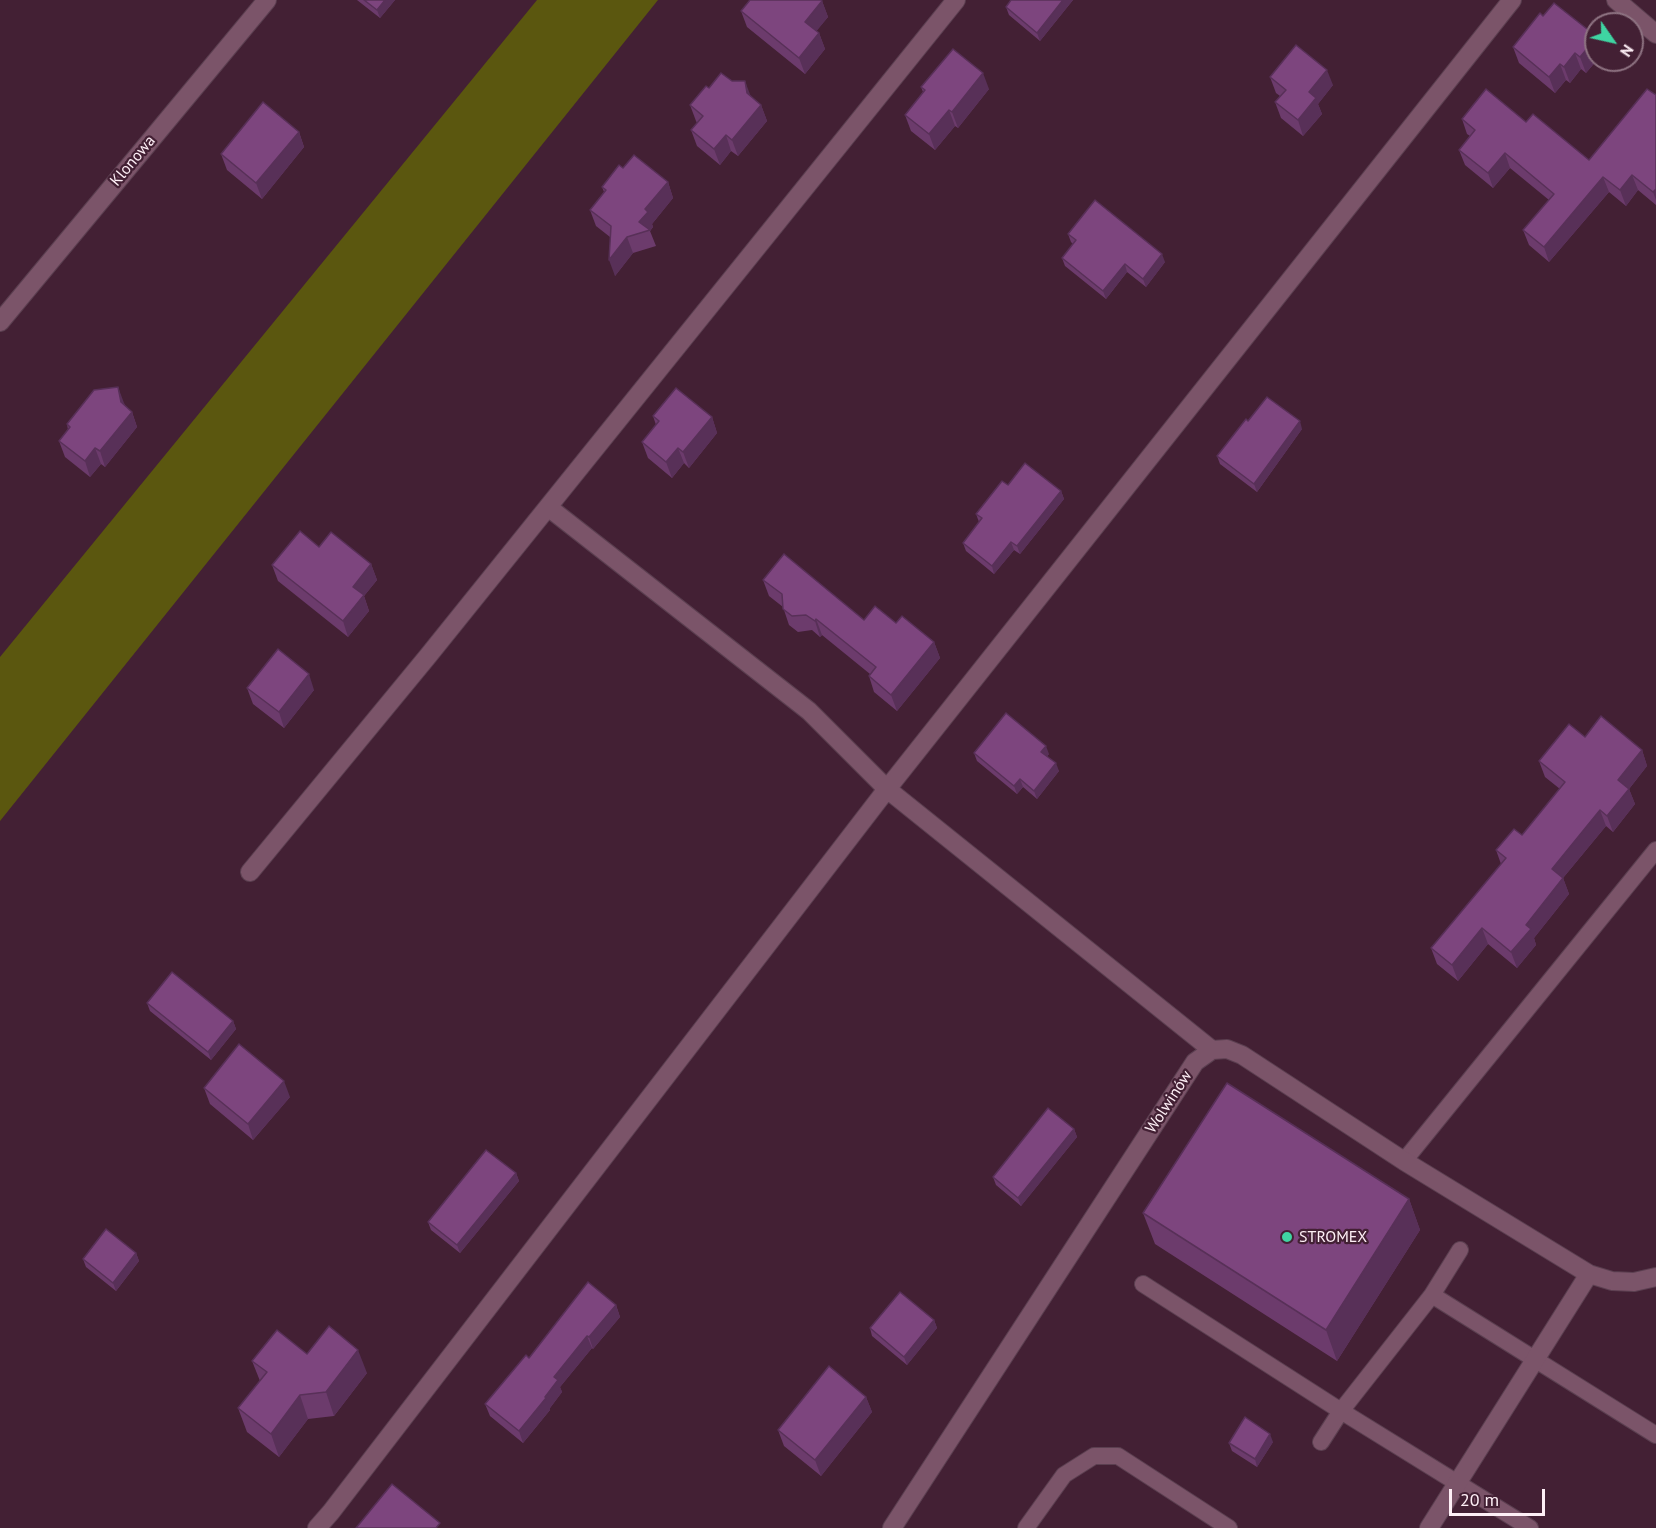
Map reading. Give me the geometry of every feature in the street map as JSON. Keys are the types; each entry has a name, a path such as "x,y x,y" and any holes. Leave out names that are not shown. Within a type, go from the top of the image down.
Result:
{"street":[{"name":"Klonowa","path":"0,322 267,0"},
{"path":"250,872 428,656 956,0"},
{"path":"317,1528 886,789 1512,0"},
{"path":"1616,0 1656,34"},
{"path":"548,507 809,711 886,789 1212,1050 1227,1048 1242,1055 1404,1161 1588,1274 1612,1281 1634,1282 1656,1277"},
{"name":"Wolwinów","path":"892,1528 1195,1062 1212,1050"},
{"path":"1429,1528 1588,1274"}],"lane":[{"path":"1404,1161 1656,850"},
{"path":"1321,1442 1341,1411 1432,1295 1460,1250"},
{"path":"1143,1284 1341,1411 1530,1528"},
{"path":"1432,1295 1656,1435"},
{"path":"1026,1528 1064,1475 1094,1456 1118,1456 1229,1528"}],"shaded area":[{"path":"537,0 658,0 0,821 0,657"}],"building":[{"path":"364,0 385,0 377,10"},
{"path":"750,0 821,0 805,22 819,33 799,58 741,11"},
{"path":"1011,0 1063,0 1037,33 1006,7"},
{"path":"1554,3 1584,27 1584,52 1580,57 1575,53 1564,67 1560,64 1549,77 1513,47 1540,13 1543,16"},
{"path":"1296,45 1327,70 1309,92 1316,98 1298,120 1275,102 1286,90 1270,77"},
{"path":"953,49 983,73 952,112 949,110 929,134 905,115 925,90 921,87"},
{"path":"721,73 732,81 745,81 747,93 761,105 732,140 726,135 714,149 691,130 703,116 690,105 706,86 709,88"},
{"path":"1486,89 1526,122 1533,114 1589,160 1647,89 1656,95 1656,189 1653,192 1632,175 1620,190 1603,177 1544,247 1523,230 1554,194 1505,153 1488,173 1459,150 1475,130 1462,119"},
{"path":"263,102 299,132 256,183 221,154"},
{"path":"634,155 668,182 645,209 648,212 639,222 650,230 627,237 609,260 611,226 590,210 606,190 602,187 619,165 623,168"},
{"path":"1095,200 1162,254 1143,279 1125,264 1103,291 1062,258 1076,240 1068,234"},
{"path":"118,387 121,402 132,412 100,451 95,448 85,461 59,441 70,427 67,424 94,390"},
{"path":"676,388 712,417 683,452 678,448 666,462 642,442 659,421 653,416"},
{"path":"1267,397 1300,421 1254,484 1217,456"},
{"path":"1025,463 1061,491 1017,546 1011,542 992,566 963,543 982,518 976,514 1002,481 1008,485"},
{"path":"300,531 319,547 331,532 371,564 353,587 364,595 343,621 272,565"},
{"path":"784,554 864,620 875,606 896,623 902,616 934,642 891,695 869,676 876,667 816,619 815,621 806,615 792,616 783,609 782,594 763,580"},
{"path":"278,649 309,674 279,712 247,688"},
{"path":"1006,713 1046,746 1041,752 1056,763 1034,791 1020,779 1014,786 974,753"},
{"path":"1601,716 1642,750 1618,780 1629,789 1607,816 1600,810 1552,869 1563,878 1526,925 1531,929 1511,952 1482,928 1452,965 1431,948 1506,858 1496,850 1514,829 1522,835 1565,782 1539,761 1569,724 1585,737"},
{"path":"172,972 233,1021 208,1052 147,1003"},
{"path":"239,1044 284,1081 248,1124 204,1088"},
{"name":"STROMEX","path":"1227,1083 1409,1199 1326,1330 1143,1213"},
{"path":"1048,1108 1074,1129 1018,1198 993,1177"},
{"path":"486,1150 516,1173 457,1245 428,1222"},
{"path":"106,1229 136,1253 113,1283 83,1259"},
{"path":"588,1282 616,1305 554,1377 558,1380 519,1431 485,1404 526,1355 529,1358"},
{"path":"900,1292 934,1320 904,1357 870,1328"},
{"path":"329,1326 358,1350 326,1392 300,1395 271,1434 238,1408 267,1372 252,1361 277,1330 307,1354"},
{"path":"829,1366 866,1397 815,1460 778,1430"},
{"path":"1245,1417 1270,1434 1255,1459 1229,1443"},
{"path":"392,1484 440,1523 436,1528 356,1528"}],"place":[{"name":"STROMEX","path":"1287,1237"}]}
